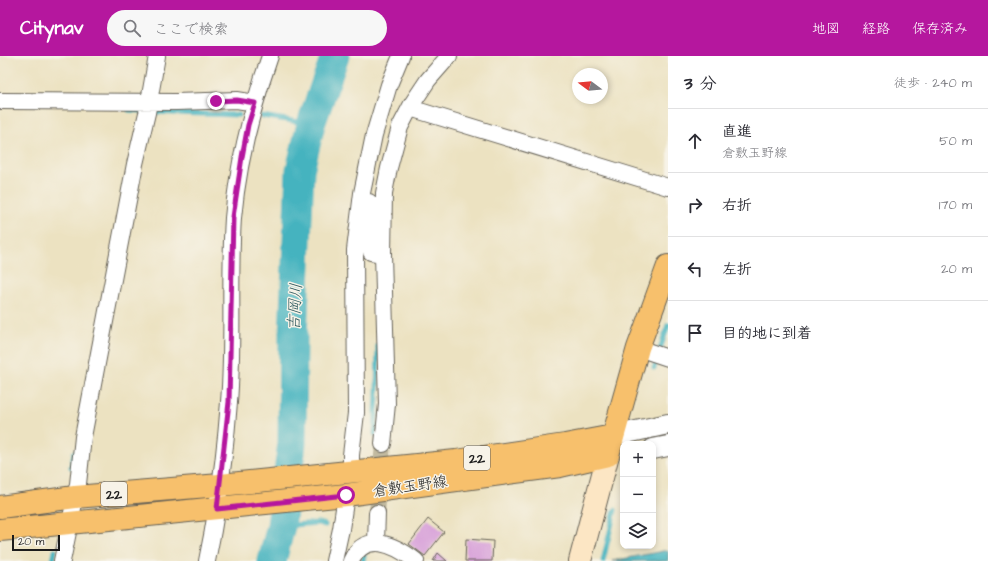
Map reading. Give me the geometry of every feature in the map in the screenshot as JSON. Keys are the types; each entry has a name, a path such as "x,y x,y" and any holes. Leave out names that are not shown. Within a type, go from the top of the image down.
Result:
{"main road":[{"path":"580,561 615,448 656,354 668,266"},
{"name":"倉敷玉野線","path":"0,507 75,497 456,461 565,445 615,448"},
{"name":"倉敷玉野線","path":"0,530 342,495 560,466 615,448"}],"street":[{"path":"62,561 78,484 83,436 157,56"},
{"path":"207,561 222,508 224,484 229,402 233,217 248,125 270,56"},
{"path":"346,471 351,455 356,413 355,250 362,193 374,135 389,85 401,56"},
{"path":"383,444 387,404 383,254 384,193 388,168 400,127 410,108 428,80 449,56"},
{"path":"0,100 148,107 237,100 255,103"},
{"path":"410,108 668,187"},
{"path":"362,193 368,195 371,252 383,254"},
{"path":"615,448 668,424"},
{"path":"656,448 668,446"},
{"path":"334,561 341,529 342,495"},
{"path":"376,542 377,513"},
{"path":"351,561 356,551 364,545 376,542 403,551 416,561"}],"water":[{"path":"668,550 668,561 612,561"}],"building":[{"path":"428,519 444,532 425,556 409,544"},
{"path":"466,539 493,541 492,561 465,561"},
{"path":"438,553 447,561 433,561"}],"waterway":[{"name":"吉岡川","path":"272,561 281,526 292,443 293,337 300,170 311,124 335,56"},
{"path":"129,110 239,115"},
{"path":"262,116 311,124"},
{"path":"654,368 668,325"},
{"path":"375,434 378,345"},
{"path":"71,467 74,453"},
{"path":"603,561 615,510"},
{"path":"281,526 318,523 325,525"},
{"path":"53,561 55,551"},
{"path":"363,561 364,556"}],"tunnel":[{"path":"377,513 383,444"}],"route":[{"path":"216,101 237,100 255,103 248,125 233,217 229,402 217,509 346,495"}]}
